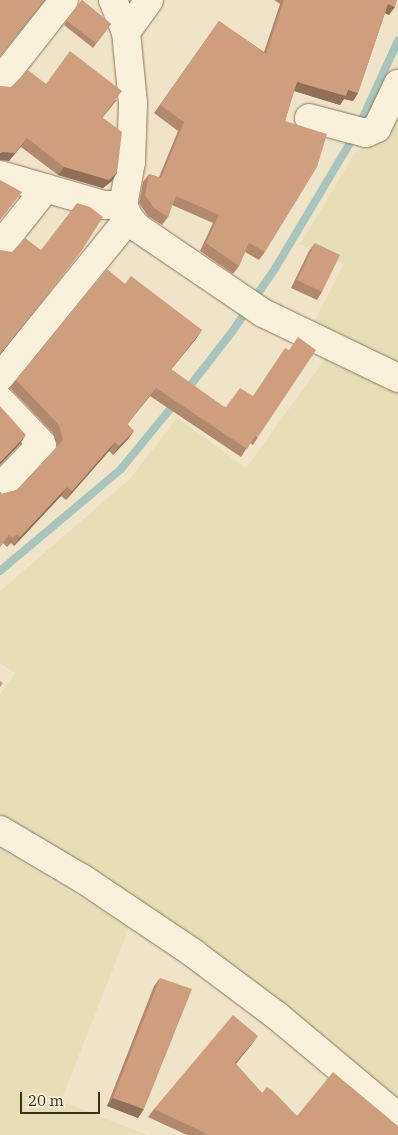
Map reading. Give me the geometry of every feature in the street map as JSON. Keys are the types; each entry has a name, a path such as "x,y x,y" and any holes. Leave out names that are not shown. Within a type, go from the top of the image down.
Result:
{"street":[{"path":"0,81 64,0"},
{"path":"0,377 126,212 132,162 133,104 126,32 113,0"},
{"path":"126,32 149,0"},
{"path":"309,118 356,130 377,128 398,84"},
{"path":"0,175 126,212 237,298 263,313 398,378"},
{"path":"0,246 46,188"},
{"path":"0,400 42,444 0,487"},
{"path":"0,830 83,879 193,953 276,1015 398,1117"}],"shaded area":[{"path":"398,120 398,368 312,326 344,264 300,244 354,154 367,144 387,142"},
{"path":"330,352 398,385 398,1100 204,942 0,814 0,694 15,673 0,663 0,591 129,480 177,418 246,468"},
{"path":"0,848 129,928 61,1101 147,1135 0,1135"}],"building":[{"path":"0,0 44,0 0,55"},
{"path":"82,0 111,24 96,43 67,21"},
{"path":"284,0 397,0 395,7 388,4 358,93 348,90 346,96 297,82 285,121 327,134 317,167 265,252 249,243 239,266 206,243 219,215 176,196 168,217 154,208 145,195 149,174 161,178 184,122 160,105 219,21 266,54"},
{"path":"70,51 122,91 102,117 122,132 117,173 109,180 64,167 27,138 15,153 0,153 0,86 11,87 28,70 46,84"},
{"path":"0,180 22,192 0,220"},
{"path":"77,203 90,207 103,217 82,250 0,354 0,250 12,252 25,238 41,250"},
{"path":"315,243 340,255 322,292 297,280"},
{"path":"107,269 125,284 131,276 202,330 171,369 223,406 226,407 240,388 253,396 285,348 289,350 298,337 316,350 258,437 256,435 247,449 156,388 127,424 134,431 119,446 115,442 72,491 67,487 20,537 17,534 13,538 9,535 0,546 0,492 2,494 17,490 63,440 59,425 16,380"},
{"path":"0,406 26,435 0,462"},
{"path":"160,978 192,989 144,1109 113,1098"},
{"path":"233,1015 258,1036 235,1063 262,1093 267,1087 297,1116 333,1072 398,1126 398,1135 206,1135 154,1109"}],"waterway":[{"path":"359,126 398,41"},
{"path":"186,391 232,332 276,267 354,136"},
{"path":"0,571 121,469 175,403"}]}
